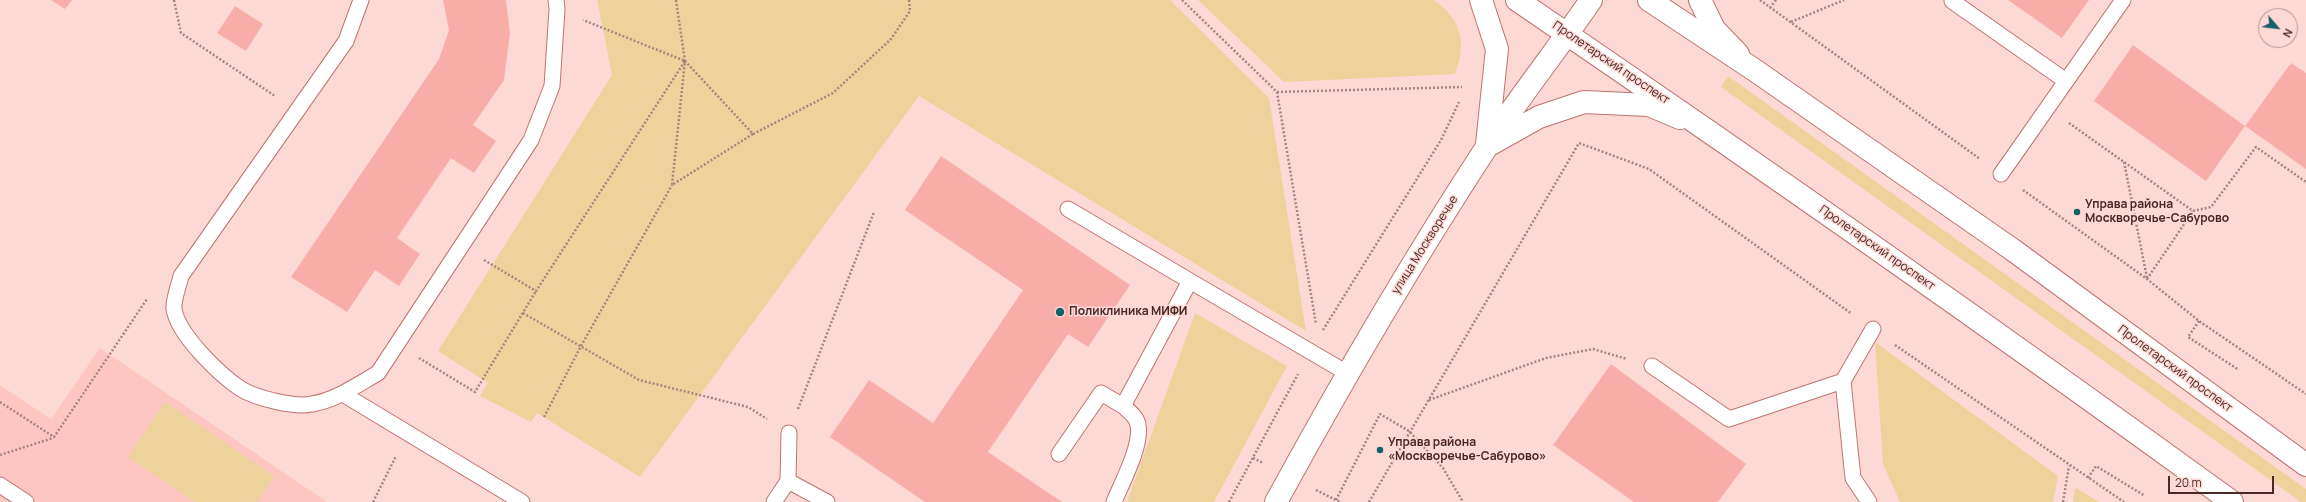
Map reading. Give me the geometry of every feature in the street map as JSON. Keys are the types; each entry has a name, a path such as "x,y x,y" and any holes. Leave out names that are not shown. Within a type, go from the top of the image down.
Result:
{"main road":[{"path":"1481,0 1498,49 1487,147"},
{"name":"Пролетарский проспект","path":"1517,0 1709,130 2018,347 2232,502"},
{"name":"улица Москворечье","path":"1276,502 1347,373 1414,261 1487,147 1592,0"},
{"name":"Пролетарский проспект","path":"1649,0 1753,69 2013,250 2305,461"},
{"path":"1700,0 1714,29 1753,69"},
{"path":"1487,147 1539,117 1584,102 1649,105 1709,130"}],"lane":[{"path":"361,0 346,41 182,276 174,308 186,334 204,359 242,390 294,405 312,405 343,394 378,373 396,343 531,140 552,86 556,5"},
{"path":"2001,174 2123,0"},
{"path":"1952,1 2066,81"},
{"path":"1068,209 1347,373"},
{"path":"1123,406 1190,282"},
{"path":"1869,502 1853,478 1843,381 1873,329"},
{"path":"1652,366 1729,420 1843,381"},
{"path":"1059,454 1101,393 1123,406 1132,414 1138,424 1139,439 1114,502"},
{"path":"343,394 522,502"},
{"path":"774,502 788,481 788,433"},
{"path":"788,481 827,502"},
{"path":"0,485 26,502"}],"path":[{"path":"174,0 182,33 281,99"},
{"path":"544,417 672,185 686,61 676,0"},
{"path":"672,185 753,134 833,93 891,39 910,11 909,0"},
{"path":"1182,0 1277,92 1319,337"},
{"path":"1760,0 2147,279 2199,321 2306,394"},
{"path":"1770,8 1776,0"},
{"path":"1790,22 1844,0"},
{"path":"556,5 686,61 753,134"},
{"path":"396,343 475,392 536,291 686,61"},
{"path":"1462,93 1465,80"},
{"path":"1277,92 1463,87"},
{"path":"1229,502 1310,352 1441,140 1460,99"},
{"path":"2047,108 2193,211"},
{"path":"1369,502 1409,431 1430,400 1579,143 1649,169 1873,329 2124,502"},
{"path":"2147,279 2193,211 2211,207 2256,147 2306,182"},
{"path":"2124,162 2147,279"},
{"path":"788,433 874,212"},
{"path":"461,246 536,291"},
{"path":"0,455 54,438 150,294"},
{"path":"523,313 639,380 748,407"},
{"path":"2199,321 2188,337 2239,370"},
{"path":"1430,400 1546,358 1594,350 1652,366"},
{"path":"0,402 54,438"},
{"path":"1336,500 1380,414 1409,431 1443,468 1463,502"},
{"path":"373,502 408,433"},
{"path":"2063,502 2070,466"},
{"path":"2088,478 2096,466 2145,496"}],"shaded area":[{"path":"597,0 1170,0 1269,98 1306,331 919,96 640,477 537,413 531,422 480,396 488,383 438,351 612,75"},
{"path":"1198,0 1434,0 1451,16 1460,33 1461,52 1459,63 1455,74 1284,82"},
{"path":"1728,76 2306,489 2306,502 2301,502 1721,87"},
{"path":"1195,313 1287,366 1214,502 1127,502"},
{"path":"1875,342 2058,476 2053,502 1900,502 1883,464"},
{"path":"100,348 327,502 0,502 0,385 51,419"},
{"path":"165,402 274,476 257,502 195,502 128,457"},
{"path":"2075,487 2099,502 2073,502"}],"building":[{"path":"51,0 72,0 65,9"},
{"path":"443,0 506,0 510,33 504,80 473,125 496,141 474,173 451,158 397,238 420,254 399,286 375,270 347,312 291,277 439,59 449,30"},
{"path":"2008,0 2089,0 2062,38"},
{"path":"235,6 263,24 246,51 217,33"},
{"path":"2133,45 2245,126 2206,181 2094,101"},
{"path":"2291,63 2306,73 2306,169 2245,126"},
{"name":"Поликлиника МИФИ","path":"941,156 1130,285 1088,347 1068,334 988,452 1062,502 925,502 830,437 869,380 933,423 1023,290 905,210"},
{"path":"1611,364 1746,464 1718,502 1634,502 1553,445"}],"place":[{"name":"Управа района Москворечье-Сабурово","path":"2077,212"},
{"name":"Поликлиника МИФИ","path":"1060,312"},
{"name":"Управа района «Москворечье-Сабурово»","path":"1380,450"}]}
